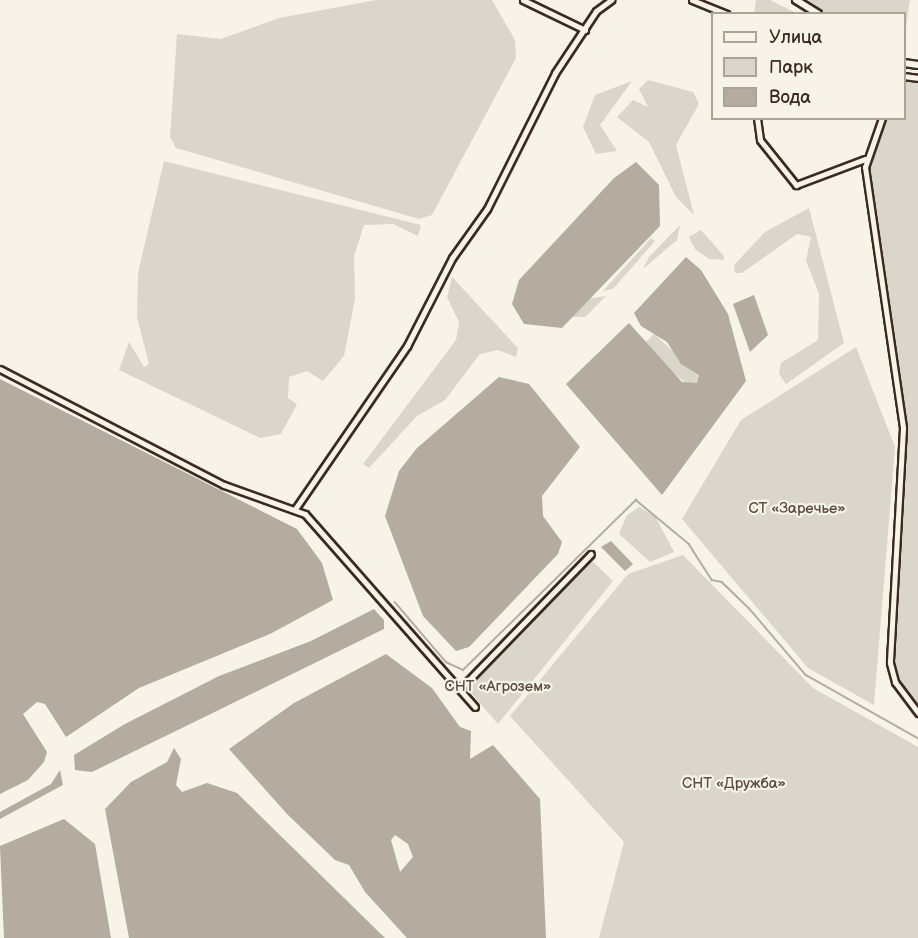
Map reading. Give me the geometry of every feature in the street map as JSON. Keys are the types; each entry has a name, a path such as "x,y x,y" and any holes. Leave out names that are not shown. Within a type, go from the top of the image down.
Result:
{"main road":[{"path":"796,0 815,12"}],"street":[{"path":"523,0 585,30"},
{"path":"295,509 402,354 452,258 487,209 555,73 596,11 611,0"},
{"path":"692,0 721,12"},
{"path":"757,120 760,140 796,185 865,159"},
{"path":"881,120 865,159 903,428 890,663 895,682 918,713"},
{"path":"0,369 224,485 295,509 313,522 475,707"},
{"path":"460,689 591,554"}],"green space":[{"path":"376,0 492,0 515,40 516,58 432,215 419,219 176,148 170,137 177,34 221,39 279,18"},
{"path":"756,0 770,0 794,12 754,12"},
{"path":"808,0 910,0 906,27 906,12 826,12"},
{"path":"906,77 918,79 918,710 893,667 906,435 866,166 885,120 906,120"},
{"path":"648,80 693,92 699,104 676,145 694,215 676,197 649,142 617,117 633,100 648,107 639,89"},
{"path":"632,81 600,125 617,151 596,154 583,127 595,95"},
{"path":"164,161 421,225 418,236 393,224 364,225 354,256 355,299 344,356 323,381 307,371 289,377 288,398 297,404 281,434 260,438 119,370 129,342 144,367 149,364 137,317 138,273"},
{"path":"809,208 844,343 786,384 779,374 781,363 818,340 819,294 806,261 811,237 797,234 742,273 735,273 734,265 765,232"},
{"path":"680,225 677,240 643,269 649,257"},
{"path":"701,230 724,256 724,260 709,259 695,249 689,237"},
{"path":"651,238 655,241 613,289 603,291"},
{"path":"452,277 518,348 516,357 498,350 480,354 445,400 417,416 369,468 363,464 456,340 459,322 447,297"},
{"path":"606,296 585,317 571,317 587,299"},
{"path":"654,334 699,375 697,383 689,386 654,356 646,342"},
{"name":"СТ «Заречье»","path":"856,347 895,447 874,705 808,668 682,519 741,420"},
{"path":"639,507 655,516 674,552 650,562 619,534 627,515"},
{"name":"СНТ «Дружба»","path":"683,555 813,688 918,747 918,938 599,938 624,842 510,716 628,574"},
{"name":"СНТ «Агрозем»","path":"590,559 613,581 498,724 466,687"}],"water":[{"path":"636,162 659,185 660,226 562,328 524,324 512,304 519,280 614,178"},
{"path":"686,257 701,270 728,314 746,381 662,495 566,384 629,323 682,382 697,383 699,375 681,364 667,342 641,326 634,313"},
{"path":"754,295 768,335 750,352 733,304"},
{"path":"499,377 529,384 580,447 542,496 543,516 562,542 558,554 469,647 456,651 423,616 385,516 399,471 417,448"},
{"path":"0,379 297,529 322,563 333,600 270,634 139,688 66,737 45,704 37,702 23,714 47,752 44,762 28,780 0,794"},
{"path":"611,541 633,564 625,571 601,547"},
{"path":"374,609 384,620 384,629 92,772 75,770 74,755 125,724 219,676 311,641"},
{"path":"386,654 432,688 460,727 471,731 470,759 493,745 540,799 546,938 407,938 365,892 349,865 335,860 287,814 229,749 294,703","holes":["395,835 408,844 413,857 400,872 391,840"]},
{"path":"174,748 181,759 176,785 182,792 207,783 237,793 385,938 129,938 105,809 131,782 167,762"},
{"path":"60,770 63,785 0,819 0,812 51,784"},
{"path":"64,819 95,844 111,938 4,938 0,846"}],"waterway":[{"path":"395,602 446,662 463,670 636,500 689,544 712,580 722,582 749,608 806,675 918,738"}]}
